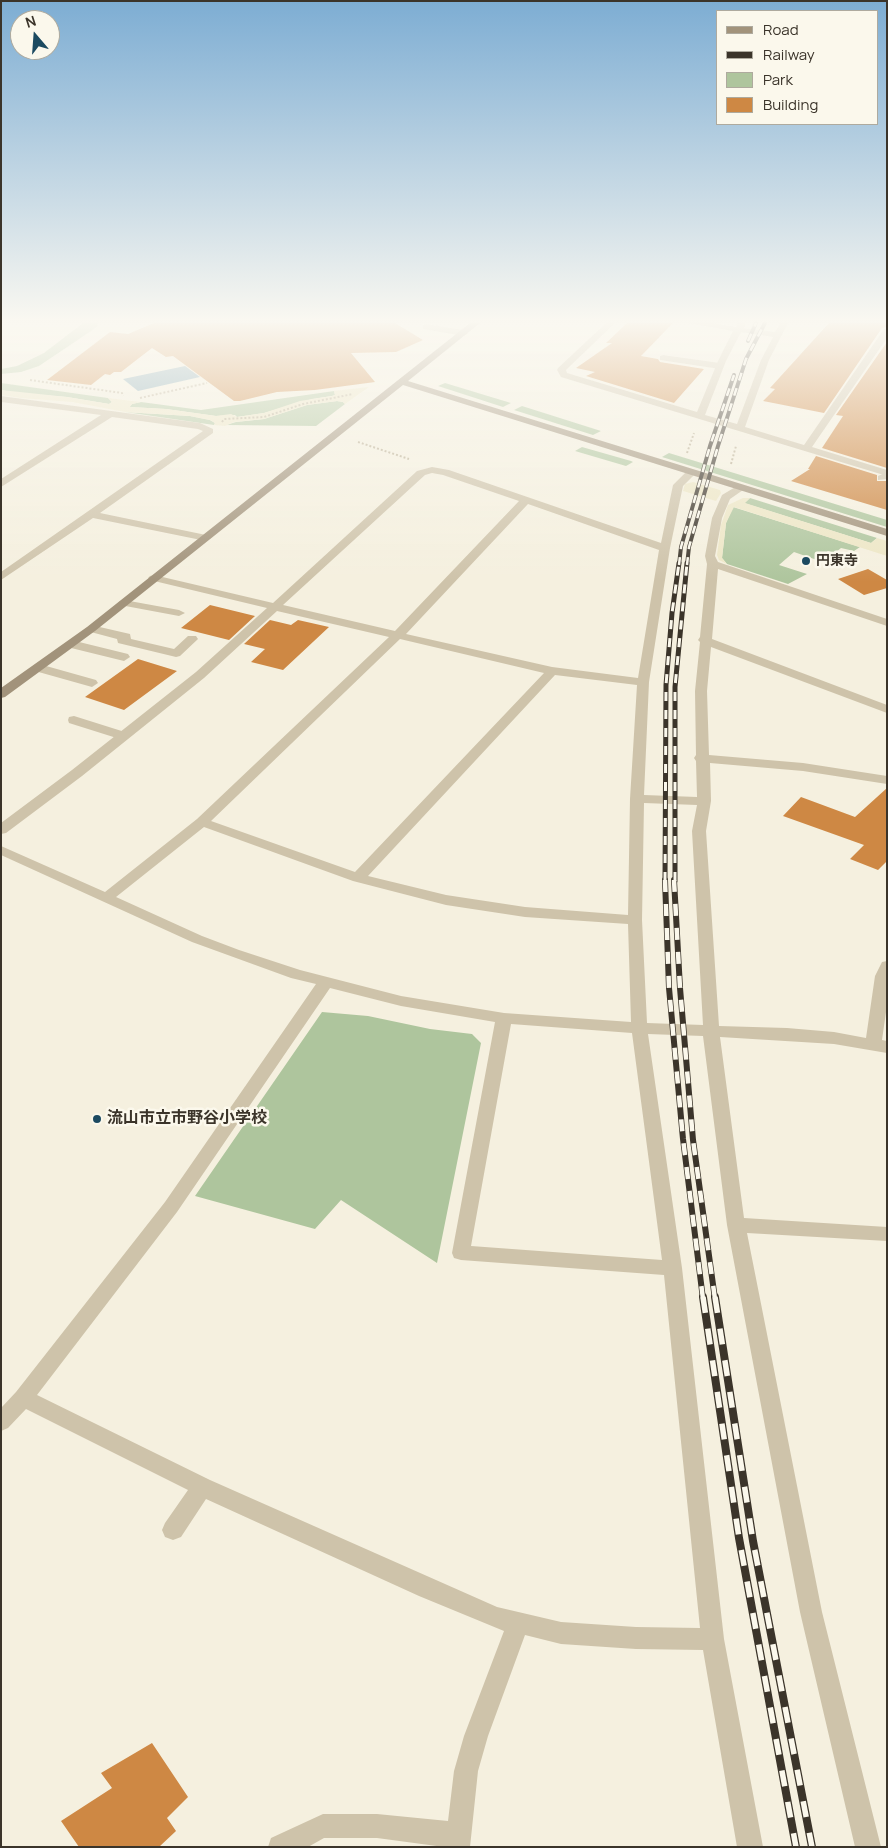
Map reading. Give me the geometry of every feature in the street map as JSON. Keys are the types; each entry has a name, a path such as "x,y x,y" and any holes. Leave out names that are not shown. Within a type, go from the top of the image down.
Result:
{"street":[{"path":"1,576 210,431 200,426 68,409"},
{"path":"1,694 92,629 368,409"},
{"path":"489,409 887,533"},
{"path":"678,409 807,448 885,475"},
{"path":"700,416 703,409"},
{"path":"740,429 747,409"},
{"path":"807,448 834,409"},
{"path":"1,484 110,414"},
{"path":"1,830 200,675 421,474 432,470 445,472 665,548"},
{"path":"691,473 678,484 665,548 643,682 637,799 635,920 640,1028 673,1268 713,1639 750,1847"},
{"path":"741,488 726,497 717,518 710,556 713,564 704,640 701,691 701,758 704,802 699,832 711,1030 736,1225 811,1612 868,1847"},
{"path":"107,897 202,822 399,634 526,500"},
{"path":"90,514 206,538"},
{"path":"713,564 887,623"},
{"path":"154,578 552,671 643,682"},
{"path":"124,603 179,613"},
{"path":"92,629 126,637 122,640 176,653 192,639"},
{"path":"704,640 887,709"},
{"path":"71,644 124,657"},
{"path":"39,668 92,683"},
{"path":"358,878 552,671"},
{"path":"74,720 123,736"},
{"path":"701,758 802,767 887,780"},
{"path":"637,799 704,802"},
{"path":"202,822 358,878 446,900 525,912 635,920"},
{"path":"1,850 196,939 275,967 401,1001 504,1018 640,1028 787,1034 880,1045 882,976 887,966"},
{"path":"1,1422 23,1398 171,1207 326,982"},
{"path":"504,1018 461,1252 673,1268"},
{"path":"736,1225 887,1234"},
{"path":"23,1398 202,1487 427,1589 496,1618 561,1633 636,1638 713,1639"},
{"path":"173,1530 202,1487"},
{"path":"280,1847 323,1826 377,1826 457,1841 466,1771 476,1736 518,1623"}],"path":[{"path":"220,425 224,419 264,417 287,409"},
{"path":"686,456 700,416"},
{"path":"730,470 740,429"},
{"path":"354,440 425,464 432,470"}],"green space":[{"path":"168,409 277,409 237,417 235,415 216,416"},
{"path":"294,409 338,409 316,426 226,425 264,419"},
{"path":"532,409 601,431 593,435 514,410"},
{"path":"125,412 190,416 210,420 215,423 214,425"},
{"path":"582,447 633,462 626,466 575,451"},
{"path":"669,453 887,520 887,527 662,457"},
{"path":"750,498 877,538 871,543 744,503"},
{"path":"733,507 860,547 854,551 841,548 835,553 828,551 817,560 794,552 779,565 807,574 788,584 727,564 722,558 726,523"},
{"path":"322,1012 368,1016 430,1029 472,1034 481,1043 437,1263 341,1200 315,1229 195,1196"}],"shaded area":[{"path":"110,409 168,409 216,416 231,414 237,417 275,409 294,409 264,419 234,422 225,426 214,425 215,423 210,420 190,416 125,412"},
{"path":"693,482 720,490 721,493 716,501 683,491 685,484"},
{"path":"743,498 750,498 745,503 871,543 877,538 887,541 887,556 734,507 726,523 722,558 727,564 719,560 717,555 721,525 728,505"}],"building":[{"path":"805,409 827,409 824,413"},
{"path":"840,409 887,409 887,468 822,448 843,416 836,415"},
{"path":"816,456 877,475 877,481 887,481 887,510 791,481 810,469 808,469"},
{"path":"868,569 887,580 887,588 864,595 838,579"},
{"path":"210,605 255,616 229,640 181,628"},
{"path":"270,620 291,625 298,620 329,627 283,670 251,662 265,649 244,644"},
{"path":"138,659 177,671 124,710 85,697"},
{"path":"887,788 887,861 878,870 850,859 864,845 783,816 801,797 855,817"},
{"path":"152,1743 188,1797 167,1818 176,1831 159,1847 79,1847 61,1821 112,1788 101,1773"}],"railway":[{"path":"679,565 681,547 722,409"},
{"path":"687,565 689,547 730,409"},
{"path":"665,880 666,685 672,613 679,563"},
{"path":"675,881 675,687 687,563"},
{"path":"665,880 669,988 683,1139 703,1299"},
{"path":"674,880 680,988 693,1140 715,1299"},
{"path":"703,1297 739,1538 796,1847"},
{"path":"715,1297 753,1541 812,1847"}],"place":[{"name":"円東寺","path":"806,561"},
{"name":"流山市立市野谷小学校","path":"97,1119"}]}
